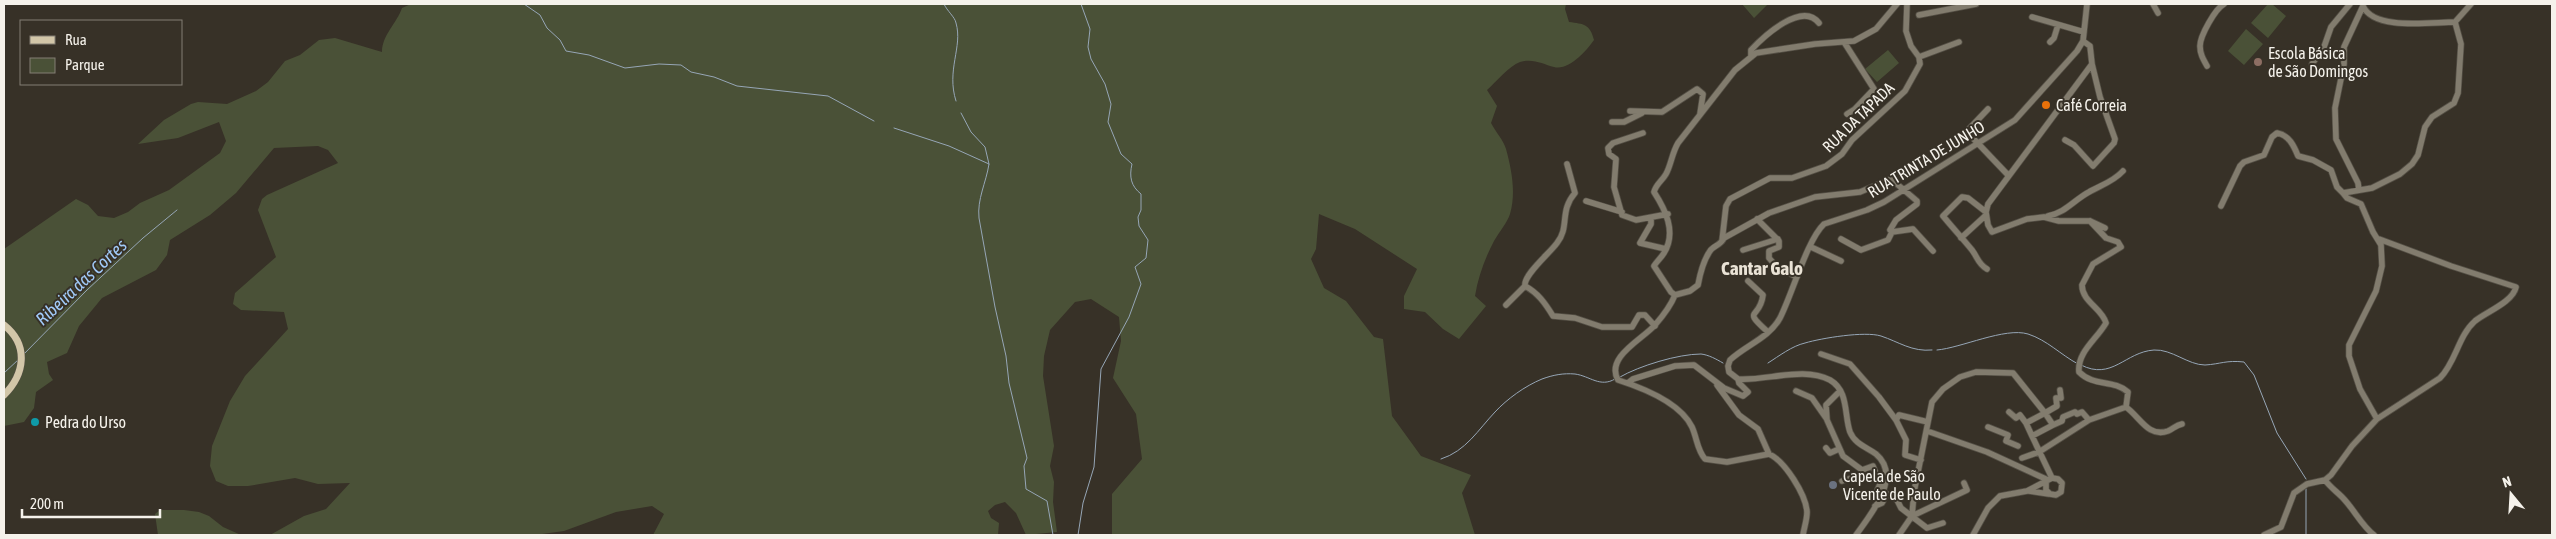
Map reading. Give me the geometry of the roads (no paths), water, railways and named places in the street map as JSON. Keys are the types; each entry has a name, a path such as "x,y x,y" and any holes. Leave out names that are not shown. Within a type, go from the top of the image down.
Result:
{"main road":[{"path":"4,325 16,336 22,353 21,369 13,386 4,395"}],"street":[{"path":"1675,295 1666,286 1654,266 1666,249 1669,233 1668,214 1654,192 1655,187 1666,175 1672,154 1678,143 1735,70 1751,57 1760,52 1854,41 1876,29 1898,4"},
{"path":"1907,4 1906,31 1919,57 1959,42"},
{"path":"1918,15 1976,4"},
{"name":"RUA TRINTA DE JUNHO","path":"1738,379 1729,372 1728,366 1734,356 1768,332 1779,319 1811,247 1824,224 1868,210 1905,190 2015,120 2077,51 2084,32 2087,4"},
{"path":"2153,4 2158,13"},
{"path":"2207,66 2201,54 2200,43 2217,8 2224,4"},
{"path":"2312,64 2324,47 2331,27 2346,12 2350,4"},
{"path":"2362,5 2365,11 2388,23 2454,22 2459,20 2470,4"},
{"path":"2359,190 2358,183 2336,139 2335,113 2344,64 2344,47 2362,5"},
{"path":"1751,57 1751,50 1788,20 1808,14 1814,17 1818,23"},
{"path":"2032,17 2084,32"},
{"path":"2343,193 2378,185 2400,174 2412,164 2418,155 2425,127 2432,117 2454,103 2458,93 2461,44 2454,22"},
{"path":"2050,42 2054,38 2058,25"},
{"path":"2065,140 2074,145 2093,166 2114,143 2115,139 2100,97 2092,64 2090,46 2082,41"},
{"path":"1844,42 1874,89 1855,109 1846,114"},
{"name":"RUA DA TAPADA","path":"1722,243 1726,206 1730,199 1770,178 1792,178 1826,166 1842,154 1852,140 1905,91 1920,64 1919,57"},
{"path":"1961,238 1985,216 1988,204 2008,175 2092,64"},
{"path":"1630,112 1662,112 1697,89 1703,94 1700,116"},
{"path":"1988,109 1969,129 1969,134 2008,175"},
{"path":"1612,122 1624,122 1644,112"},
{"path":"1643,133 1613,143 1608,148 1609,154 1616,158 1614,187 1622,215 1636,220 1668,214"},
{"path":"2221,206 2244,162 2264,155 2272,137 2277,133 2283,134 2293,144 2298,156 2313,160 2330,170 2337,187 2346,198 2361,204 2373,232 2379,239 2451,266 2516,287 2511,297 2473,323 2447,371 2440,378 2377,419 2325,480 2300,487 2288,504 2280,527 2264,535"},
{"path":"1506,305 1524,286 1526,278 1553,249 1563,234 1567,202 1575,193 1567,164"},
{"path":"1987,269 1978,264 1974,253 1943,216 1962,197 1968,198 1986,212 1988,225 1992,232 2028,219 2059,213 2089,192 2116,179 2123,171"},
{"path":"1769,454 1727,462 1706,459 1698,448 1691,426 1683,415 1674,406 1618,380 1616,376 1616,363 1655,326 1675,295 1690,291 1698,285 1700,272 1710,250 1722,243 1724,238 1757,219 1815,197 1860,192 1892,178 1916,199 1917,204 1891,226 1892,232 1888,240 1860,250 1842,239"},
{"path":"1586,201 1622,212"},
{"path":"2046,217 2059,221 2090,221 2105,228"},
{"path":"1651,218 1651,224 1640,243 1666,249"},
{"path":"1757,219 1778,239 1779,247 1769,251 1769,258 1777,266 1797,277"},
{"path":"2090,221 2106,238 2121,245 2115,252 2093,264 2082,285 2085,296 2102,314 2106,323 2090,341 2079,365 2079,372 2089,380 2117,384 2128,392 2126,408"},
{"path":"1892,232 1913,229 1933,251"},
{"path":"1743,250 1778,239"},
{"path":"2377,419 2360,389 2349,356 2349,345 2376,291 2382,258 2379,239"},
{"path":"1811,247 1841,260"},
{"path":"1748,281 1763,295 1752,315 1768,332"},
{"path":"1524,286 1534,291 1553,316 1575,318 1610,328 1632,327 1639,314 1645,316 1655,326"},
{"path":"1821,354 1850,364 1896,420 1906,440 1905,455 1920,460"},
{"path":"1628,383 1645,375 1686,364 1694,364 1714,381 1743,396 1748,392 1739,383 1738,379 1812,375 1831,381 1840,391 1853,438 1877,455 1885,471 1886,487 1856,535"},
{"path":"1899,535 1912,516 1914,492 1932,402 1944,389 1960,377 1976,372 2013,373 2053,425"},
{"path":"1714,381 1739,415 1758,430 1769,454 1786,466 1803,498 1807,513 1803,535"},
{"path":"2026,423 2057,406 2056,398 2061,398 2060,390"},
{"path":"1796,391 1812,398 1827,420 1839,449 1849,462 1862,470"},
{"path":"1827,420 1826,405 1840,391"},
{"path":"2022,458 2039,452 2089,420 2126,408"},
{"path":"2126,408 2146,428 2153,431 2167,431 2182,424"},
{"path":"2009,412 2016,418 2020,415 2026,423 2049,480 2045,487 2050,494"},
{"path":"2032,436 2062,421 2063,417 2075,412 2077,414 2082,412 2089,420"},
{"path":"1896,420 1899,415 1928,422"},
{"path":"1988,427 2008,435 2006,441 2018,446"},
{"path":"1927,431 1987,452 2034,475 2060,481 2062,486 2058,494 2027,491"},
{"path":"1826,448 1830,453 1839,449"},
{"path":"1862,470 1873,466 1876,470 1880,484 1877,491 1881,496"},
{"path":"1842,481 1861,475 1862,470"},
{"path":"2034,475 2037,482 2034,488"},
{"path":"1973,535 1988,508 2000,496 2027,491 2049,480"},
{"path":"2325,480 2332,490 2343,498 2365,528 2374,535"},
{"path":"1912,516 1967,490 1964,483"},
{"path":"1875,506 1882,503 1887,494 1897,500 1901,508 1927,528 1943,524"}],"waterway":[{"path":"524,4 540,15 547,28 560,40 566,51 589,55 625,68 659,64 681,65 691,72 714,77 737,86 828,96 874,121"},
{"path":"944,4 955,21 958,32 953,69 953,90 956,101"},
{"path":"1078,535 1083,503 1094,467 1101,369 1129,317 1141,284 1135,267 1146,258 1148,240 1139,226 1138,217 1141,210 1141,194 1135,188 1132,181 1132,164 1121,154 1108,122 1111,104 1105,84 1091,59 1088,47 1090,29 1081,4"},
{"path":"961,113 971,132 985,147 989,164"},
{"path":"894,128 949,146 989,164 980,198 979,218 1006,356 1009,383 1027,458 1024,466 1026,489 1047,501 1053,535"},
{"name":"Ribeira das Cortes","path":"23,355 87,290 143,238 177,210"},
{"path":"1937,350 1995,335 2018,333 2028,334 2041,340 2078,364"},
{"path":"1768,363 1800,344 1822,339 1865,334 1881,336 1918,350 1932,350"},
{"path":"2081,365 2101,370 2110,368 2135,355 2154,350 2161,350 2192,363 2205,365 2233,361 2244,362 2254,375 2277,433 2306,479"},
{"path":"1620,377 1659,361 1681,356 1701,354 1723,363"},
{"name":"Ribeira das Cortes","path":"4,373 18,360"},
{"path":"1441,459 1458,451 1465,445 1505,402 1523,389 1542,379 1566,374 1580,375 1600,382 1615,379"},
{"path":"2306,489 2306,535"}],"place":[{"name":"Escola Básica de São Domingos","path":"2258,62"},
{"name":"Café Correia","path":"2046,105"},
{"name":"Pedra do Urso","path":"35,422"},
{"name":"Capela de São Vicente de Paulo","path":"1833,485"}],"district":[{"name":"Cantar Galo","path":"1762,268"}]}
